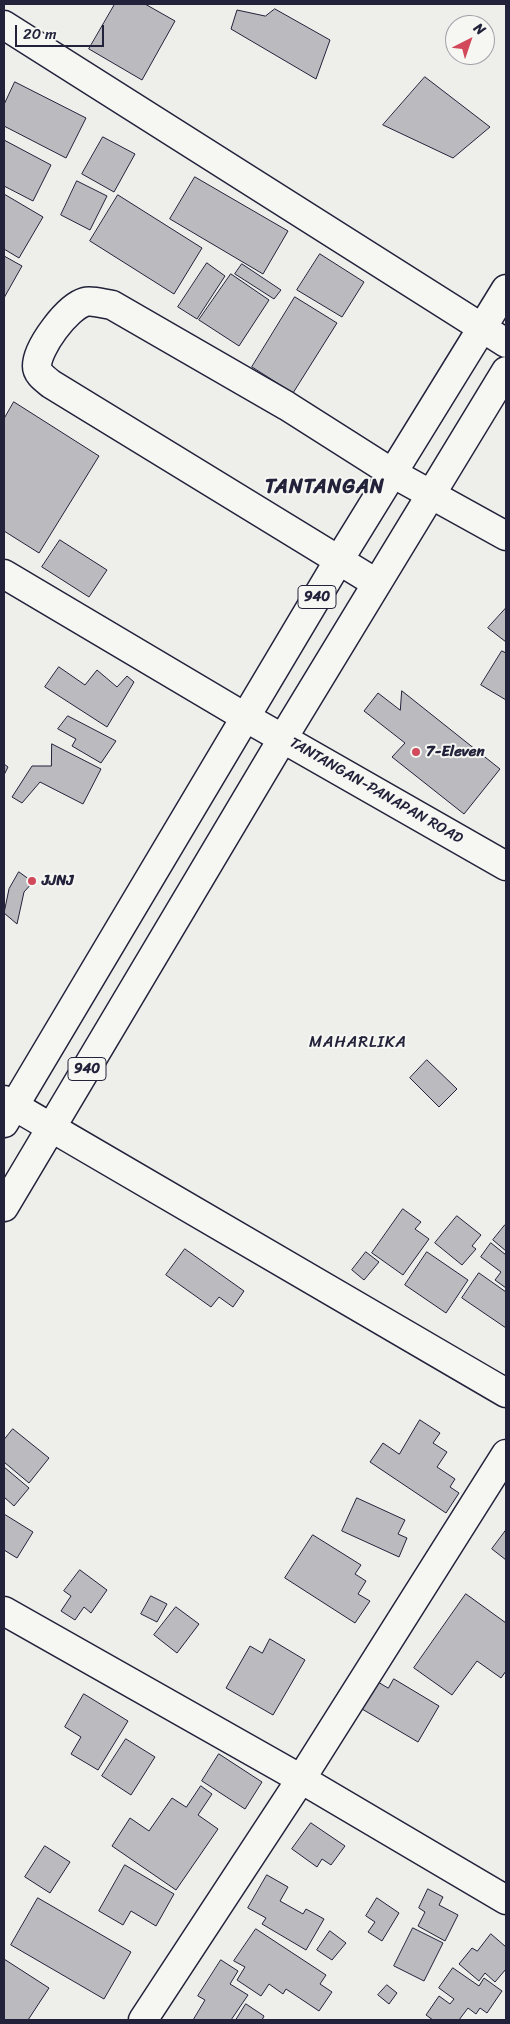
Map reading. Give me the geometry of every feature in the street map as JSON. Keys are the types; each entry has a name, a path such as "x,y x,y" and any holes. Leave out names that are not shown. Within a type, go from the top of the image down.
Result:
{"main road":[{"path":"4,25 506,343"},
{"name":"940","path":"7,1110 339,560 394,474 506,288"},
{"path":"376,583 51,384 40,375 37,367 42,349 72,308 86,301 112,305 287,406 394,474 506,536"},
{"name":"940","path":"4,1207 376,583 506,371"},
{"name":"TANTANGAN-PANAPAN ROAD","path":"4,574 245,717 506,866"},
{"path":"7,1110 52,1128 506,1393"},
{"path":"143,2020 301,1779 506,1454"},
{"path":"4,1611 301,1779 506,1900"}],"building":[{"path":"115,4 145,4 175,21 142,80 89,49"},
{"path":"275,9 330,40 316,79 231,29 237,10 265,16"},
{"path":"425,77 490,127 453,158 383,125"},
{"path":"15,82 86,118 66,158 4,126 4,105"},
{"path":"103,137 135,154 114,192 82,174"},
{"path":"4,140 51,165 33,201 4,186"},
{"path":"195,177 288,231 263,274 170,219"},
{"path":"77,181 107,196 90,230 61,215"},
{"path":"4,194 43,217 19,258 4,249"},
{"path":"118,195 202,248 174,294 90,241"},
{"path":"320,254 364,282 342,317 297,290"},
{"path":"4,256 22,266 4,298"},
{"path":"207,263 225,276 197,319 178,307"},
{"path":"242,264 281,290 274,299 235,274"},
{"path":"231,274 269,300 239,346 199,320"},
{"path":"295,297 337,323 293,393 252,367"},
{"path":"14,402 99,456 39,553 4,531 4,419"},
{"path":"60,540 107,570 89,597 42,567"},
{"path":"506,608 506,642 488,628"},
{"path":"502,651 506,653 506,700 481,685"},
{"path":"59,667 85,685 97,670 117,687 127,676 134,682 107,727 45,687"},
{"path":"402,691 500,769 464,814 392,757 405,743 364,711 378,693 400,710"},
{"path":"68,716 116,741 101,763 72,746 76,739 58,729"},
{"path":"52,744 101,769 83,804 40,782 22,803 12,797 32,766 51,766"},
{"path":"4,764 8,767 4,775"},
{"path":"19,872 33,882 24,892 17,924 4,913 9,889"},
{"path":"427,1060 457,1089 439,1107 410,1078"},
{"path":"403,1209 421,1222 415,1229 429,1239 403,1275 372,1253"},
{"path":"457,1216 481,1235 472,1246 476,1249 462,1265 435,1243"},
{"path":"506,1225 506,1251 493,1240"},
{"path":"491,1243 506,1255 506,1288 495,1280 501,1272 481,1257"},
{"path":"185,1249 244,1291 233,1307 219,1297 211,1307 166,1275"},
{"path":"366,1252 379,1262 364,1280 352,1270"},
{"path":"427,1252 468,1280 446,1313 405,1285"},
{"path":"479,1273 506,1292 506,1328 462,1298"},
{"path":"420,1420 440,1433 433,1443 447,1452 437,1467 455,1479 450,1487 459,1493 446,1513 370,1462 383,1443 399,1454"},
{"path":"13,1429 49,1458 29,1483 4,1462 4,1440"},
{"path":"4,1467 29,1488 14,1506 4,1497"},
{"path":"357,1498 405,1520 398,1534 407,1538 399,1557 342,1531"},
{"path":"4,1514 33,1532 17,1558 4,1550"},
{"path":"506,1530 506,1560 492,1549"},
{"path":"313,1535 361,1565 355,1574 366,1581 358,1594 370,1601 355,1623 285,1578"},
{"path":"80,1570 107,1590 91,1613 84,1607 75,1620 61,1611 71,1596 64,1591"},
{"path":"466,1594 506,1623 506,1671 501,1678 477,1661 452,1695 414,1668"},
{"path":"151,1596 167,1604 157,1622 141,1614"},
{"path":"176,1607 199,1624 177,1653 154,1635"},
{"path":"270,1639 305,1660 273,1715 226,1688 250,1646 262,1653"},
{"path":"394,1679 439,1706 418,1742 362,1709 378,1682 388,1688"},
{"path":"84,1694 128,1721 98,1770 71,1754 81,1737 65,1727"},
{"path":"126,1739 155,1757 131,1795 102,1776"},
{"path":"219,1754 262,1782 245,1809 202,1781"},
{"path":"201,1786 212,1794 198,1815 218,1829 176,1890 112,1846 130,1818 149,1831 172,1798 186,1807"},
{"path":"311,1823 345,1846 331,1865 322,1859 317,1867 292,1849"},
{"path":"45,1846 70,1862 50,1893 25,1877"},
{"path":"125,1865 174,1894 156,1926 131,1911 123,1925 99,1911"},
{"path":"267,1875 288,1887 280,1901 303,1914 306,1909 324,1919 306,1950 262,1924 266,1918 248,1908"},
{"path":"428,1889 443,1897 439,1905 458,1915 445,1941 418,1926 425,1912 419,1908"},
{"path":"38,1898 131,1952 104,1999 11,1945"},
{"path":"377,1898 399,1913 382,1941 368,1932 375,1922 366,1916"},
{"path":"413,1928 443,1943 424,1981 394,1966"},
{"path":"256,1929 326,1975 320,1984 332,1992 319,2011 286,1989 283,1994 269,1984 261,1996 237,1980 245,1967 234,1961"},
{"path":"330,1931 346,1943 332,1960 317,1950"},
{"path":"491,1934 506,1947 506,1969 495,1982 485,1973 479,1981 459,1964 472,1948 477,1951"},
{"path":"4,1959 49,1988 28,2020 4,2020"},
{"path":"221,1960 238,1971 230,1984 248,1995 231,2020 193,2020 205,2000 198,1996"},
{"path":"453,1968 479,1986 484,1978 502,1991 487,2013 480,2008 476,2014 468,2008 459,2020 433,2020 426,2015 439,1996 450,2004 454,1999 439,1988"},
{"path":"387,1985 397,1993 389,2004 378,1995"},
{"path":"246,2004 264,2016 262,2020 236,2020"}],"place":[{"name":"7-Eleven","path":"416,752"},
{"name":"JJNJ","path":"32,881"}],"district":[{"name":"TANTANGAN","path":"325,488"},
{"name":"MAHARLIKA","path":"358,1043"}]}
